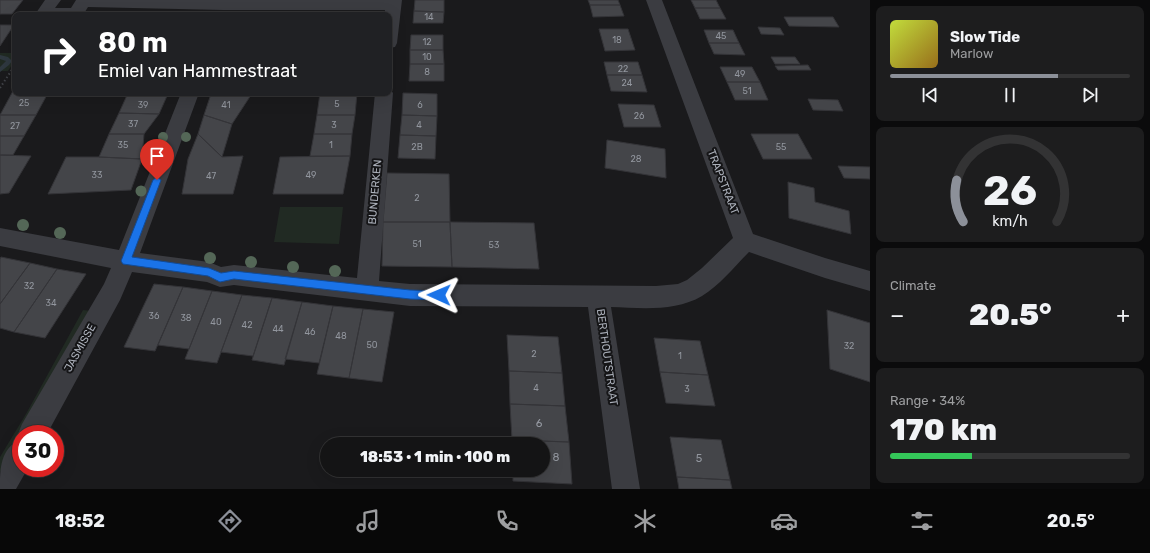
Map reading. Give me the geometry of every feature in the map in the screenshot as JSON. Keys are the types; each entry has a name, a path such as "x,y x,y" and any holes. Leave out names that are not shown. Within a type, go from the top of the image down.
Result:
{"street":[{"path":"45,12 53,0"},
{"name":"TRAPSTRAAT","path":"654,0 745,241"},
{"path":"77,12 84,1 223,5 393,2 392,12"},
{"name":"JASMISSE","path":"37,425 112,292 126,261 189,96"},
{"name":"BUNDERKEN","path":"366,290 384,96"},
{"path":"0,237 126,261 209,272 220,278 234,275 417,295 598,296"},
{"path":"745,241 825,268 870,281"},
{"name":"BERTHOUTSTRAAT","path":"626,489 598,296 668,297 687,292 705,280 745,241"},
{"path":"0,489 12,468"}],"path":[{"path":"0,88 12,70"}],"shaded area":[{"path":"0,53 12,53 12,65 8,71 0,71"},
{"path":"280,207 343,207 339,244 274,242"},
{"path":"83,310 91,311 26,425 19,425"},
{"path":"12,437 12,452 0,472 0,457"}],"building":[{"path":"0,0 23,0 12,12 12,14 0,14"},
{"path":"415,0 444,0 444,12 414,11"},
{"path":"588,0 618,0 620,5 590,5"},
{"path":"691,0 716,0 720,8 695,8"},
{"path":"590,5 620,5 624,16 593,17"},
{"path":"695,8 720,8 726,19 700,19"},
{"path":"414,11 444,12 443,23 413,23"},
{"path":"784,17 833,17 839,27 789,26"},
{"path":"0,25 12,25 12,28 0,46"},
{"path":"758,27 780,28 784,35 761,34"},
{"path":"599,29 628,29 635,50 605,51"},
{"path":"704,30 733,30 739,43 709,43"},
{"path":"411,35 443,35 443,50 410,50"},
{"path":"709,43 739,43 745,55 714,54"},
{"path":"410,50 443,50 444,64 410,64"},
{"path":"771,57 795,57 800,64 775,64"},
{"path":"604,62 638,62 642,75 607,75"},
{"path":"410,64 444,64 444,81 409,81"},
{"path":"808,65 811,70 778,70 775,66"},
{"path":"720,67 752,67 760,82 727,82"},
{"path":"607,75 642,75 647,92 611,91"},
{"path":"727,82 760,82 768,100 735,100"},
{"path":"12,93 12,96 46,96 36,115 0,115"},
{"path":"403,93 437,94 437,116 402,115"},
{"path":"127,96 167,96 159,114 119,113"},
{"path":"210,96 250,96 232,124 204,115"},
{"path":"320,96 357,96 355,115 317,115"},
{"path":"808,99 838,100 843,111 813,110"},
{"path":"618,104 654,105 661,127 624,127"},
{"path":"119,113 159,114 144,134 109,134"},
{"path":"0,115 36,115 24,136 0,136"},
{"path":"204,115 232,124 222,157 198,134"},
{"path":"317,115 355,115 352,134 314,134"},
{"path":"402,115 437,116 436,136 400,135"},
{"path":"109,134 144,134 142,159 99,157"},
{"path":"198,134 222,157 243,156 233,194 182,194 188,159"},
{"path":"314,134 352,134 350,156 310,156"},
{"path":"751,134 798,134 812,159 763,159"},
{"path":"400,135 436,136 435,159 398,158"},
{"path":"0,136 24,136 13,155 0,155"},
{"path":"607,140 665,149 666,178 605,168"},
{"path":"0,155 31,156 9,193 0,194"},
{"path":"350,156 343,194 273,194 280,157"},
{"path":"66,157 142,159 131,190 48,194"},
{"path":"838,166 870,167 870,179 844,178"},
{"path":"387,173 449,174 450,222 383,222"},
{"path":"788,182 814,188 815,202 849,211 851,234 789,218"},
{"path":"383,222 450,222 452,267 382,266"},
{"path":"450,222 534,223 539,269 452,267"},
{"path":"1,257 30,263 0,304 0,259"},
{"path":"30,263 57,269 14,332 0,328 0,304"},
{"path":"57,269 86,274 45,338 14,332"},
{"path":"154,284 183,287 155,351 124,347"},
{"path":"183,287 212,291 189,349 158,345"},
{"path":"212,291 242,295 217,363 185,359"},
{"path":"242,295 272,298 253,356 221,352"},
{"path":"272,298 302,302 284,365 252,360"},
{"path":"302,302 333,306 319,363 285,359"},
{"path":"333,306 363,309 349,378 317,374"},
{"path":"363,309 394,312 382,382 349,378"},
{"path":"827,310 870,323 870,382 830,369"},
{"path":"507,335 558,337 562,373 509,371"},
{"path":"654,338 700,341 708,375 660,372"},
{"path":"509,371 562,373 565,406 510,404"},
{"path":"660,372 708,375 715,406 666,403"},
{"path":"510,404 565,406 569,442 550,441 550,437 512,437"},
{"path":"670,437 721,440 730,480 677,477"},
{"path":"550,441 569,442 572,484 513,481 513,477 550,477"},
{"path":"677,477 730,480 732,489 679,489"}],"waterway":[{"path":"0,57 6,58 9,61 0,70"}],"route":[{"path":"157,180 126,261 209,272 220,278 234,275 410,294 439,295"}]}
